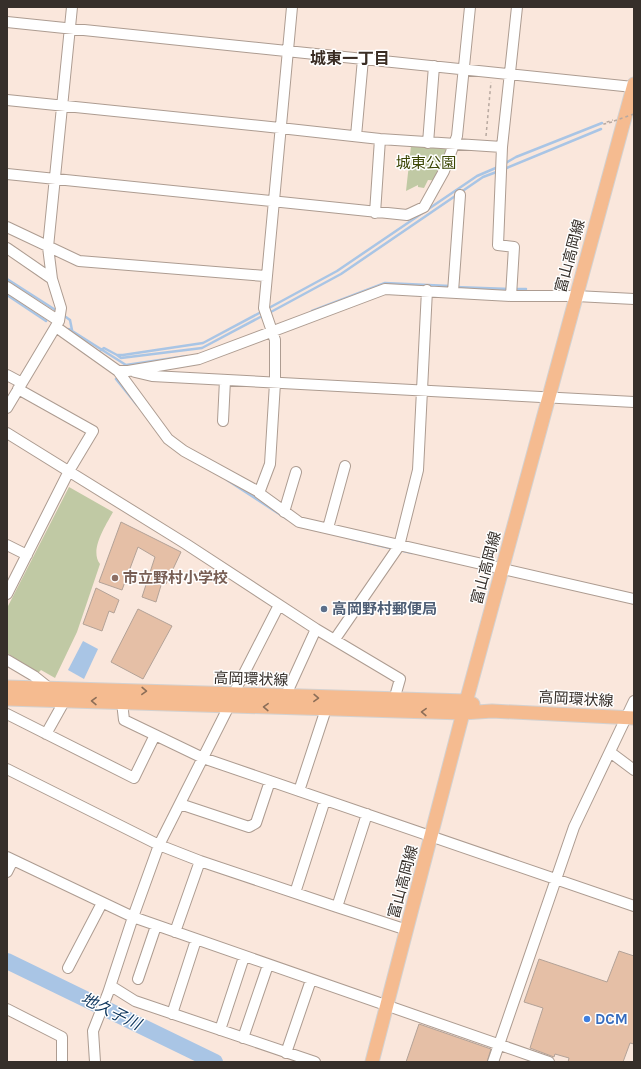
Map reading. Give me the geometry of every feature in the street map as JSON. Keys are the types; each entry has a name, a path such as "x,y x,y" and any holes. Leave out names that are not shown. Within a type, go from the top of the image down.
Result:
{"main road":[{"name":"富山高岡線","path":"372,1062 432,837 464,707 503,569 634,85"},
{"name":"高岡環状線","path":"7,687 49,688 231,700 285,702 394,700 492,711 630,718"},
{"name":"高岡環状線","path":"7,699 122,702 231,700"},
{"name":"高岡環状線","path":"285,702 326,709 464,707"}],"street":[{"path":"7,408 57,324 61,308 52,279 48,247 72,7"},
{"path":"259,492 270,464 275,383 275,340 269,322 265,276 292,7"},
{"path":"7,174 407,216 424,207 444,171 457,136 470,7"},
{"path":"512,291 514,247 498,245 502,147 516,7"},
{"path":"7,22 510,74 634,85"},
{"path":"356,136 363,59"},
{"path":"428,143 434,66"},
{"path":"7,100 356,136 380,140 502,147"},
{"path":"375,213 380,140"},
{"path":"453,292 460,195"},
{"path":"7,227 80,261 265,276"},
{"path":"7,248 52,279"},
{"path":"7,287 123,371 168,439 184,451 259,492 299,522 328,528 398,549 503,569 634,599"},
{"path":"123,371 199,359 269,322 385,289 453,292 512,291 634,299"},
{"path":"335,640 398,549 418,470 427,290"},
{"path":"123,371 152,376 634,402"},
{"path":"7,375 20,386 93,431 69,471 7,594"},
{"path":"223,421 224,380"},
{"path":"7,434 69,471 220,572 280,606 400,679 394,700"},
{"path":"328,528 345,466"},
{"path":"284,512 296,472"},
{"path":"7,545 27,555"},
{"path":"95,1062 93,1032 110,990 133,918 159,845 231,700 280,606"},
{"path":"285,702 316,629"},
{"path":"7,660 49,688"},
{"path":"46,734 65,700"},
{"path":"493,1062 574,828 610,752 630,718 634,701"},
{"path":"122,702 124,720 203,758 634,906"},
{"path":"299,791 326,709"},
{"path":"7,714 134,778 155,735"},
{"path":"610,752 634,770"},
{"path":"7,769 159,845 200,861 407,930"},
{"path":"180,804 248,827 256,823 270,781"},
{"path":"294,893 325,800"},
{"path":"337,907 367,814"},
{"path":"7,872 10,858 133,918 386,1007 549,1062"},
{"path":"175,932 200,861"},
{"path":"68,968 102,903"},
{"path":"138,979 156,926"},
{"path":"172,1014 196,940"},
{"path":"220,1030 244,957"},
{"path":"243,1038 268,965"},
{"path":"286,1053 311,980"},
{"path":"110,990 134,1001 314,1062"},
{"path":"7,1009 62,1037 62,1062"}],"path":[{"path":"486,146 492,72"},
{"path":"625,117 604,124 604,123 625,117"}],"green space":[{"name":"城東公園","path":"411,146 454,149 443,181 428,180 424,188 418,187 418,185 406,191"},
{"path":"69,487 113,512 97,545 96,552 100,564 77,632 55,678 41,670 38,673 7,653 7,608"}],"water":[{"path":"83,641 98,649 84,679 68,670"}],"building":[{"path":"121,522 181,552 166,584 162,582 156,602 142,597 155,557 138,547 122,590 99,582"},
{"path":"96,588 119,600 114,613 109,611 102,631 83,624"},
{"path":"138,609 172,626 143,679 111,662"},
{"name":"DCM","path":"619,951 634,956 634,1044 630,1043 623,1062 568,1062 569,1058 555,1054 554,1057 530,1048 543,1008 524,1002 539,959 607,982"},
{"path":"419,1024 491,1049 487,1062 406,1062"}],"waterway":[{"path":"504,164 516,157 602,123"},
{"path":"504,169 601,129"},
{"path":"267,309 337,271 477,176 498,167"},
{"path":"269,313 341,274 483,177 499,171"},
{"path":"7,279 57,311"},
{"path":"312,311 385,283 450,286"},
{"path":"455,287 510,289"},
{"path":"515,289 526,289"},
{"path":"7,295 46,321"},
{"path":"101,350 104,348 117,355 123,355 203,343 263,311"},
{"path":"63,315 70,320 72,330"},
{"path":"117,355 121,358 202,348 264,315"},
{"path":"69,329 126,365 187,356"},
{"path":"116,379 137,405"},
{"path":"227,480 287,519"},
{"path":"352,539 394,549"},
{"path":"399,550 412,553"},
{"name":"地久子川","path":"7,961 215,1062"}],"place":[{"name":"市立野村小学校","path":"115,578"},
{"name":"高岡野村郵便局","path":"324,609"},
{"name":"DCM","path":"587,1019"}],"district":[{"name":"城東一丁目","path":"350,58"}]}
